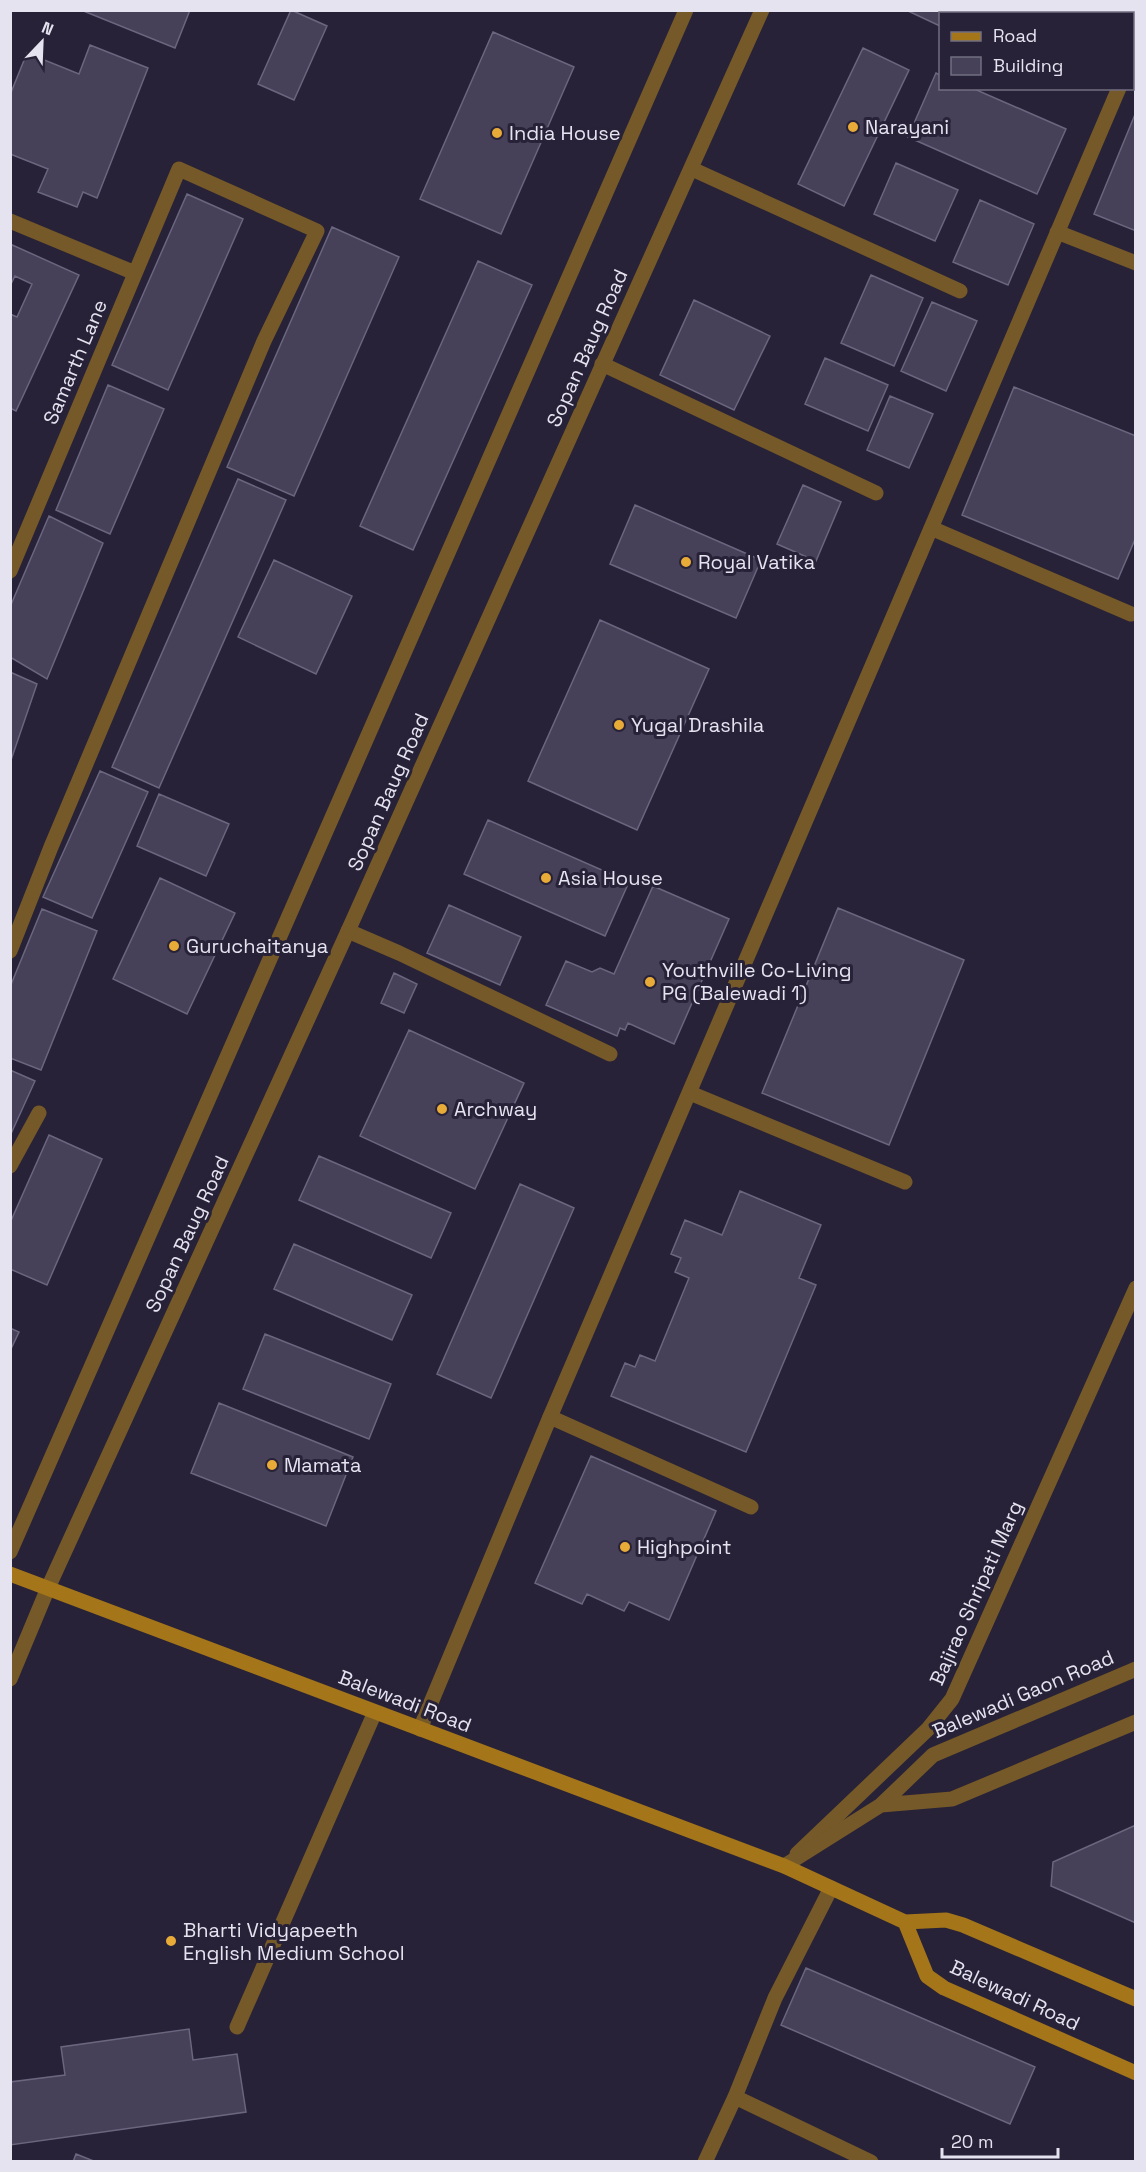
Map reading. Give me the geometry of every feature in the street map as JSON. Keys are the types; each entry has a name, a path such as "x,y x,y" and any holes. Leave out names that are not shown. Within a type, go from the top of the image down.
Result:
{"main road":[{"name":"Balewadi Road","path":"10,1574 784,1866 904,1922 927,1976 944,1988 1136,2073"},
{"path":"904,1922 945,1920 963,1925 1136,1999"}],"street":[{"name":"Sopan Baug Road","path":"10,1552 686,10"},
{"name":"Sopan Baug Road","path":"10,1679 48,1588 348,931 762,10"},
{"path":"420,1729 550,1417 1118,90"},
{"name":"Samarth Lane","path":"10,571 179,169 317,231 264,341 51,847 10,951"},
{"path":"692,169 960,291"},
{"path":"10,221 135,273"},
{"path":"1058,232 1136,263"},
{"path":"602,364 876,493"},
{"path":"931,528 1131,614"},
{"path":"348,931 610,1054"},
{"path":"690,1093 905,1182"},
{"path":"10,1166 39,1113"},
{"name":"Bajirao Shripati Marg","path":"784,1866 928,1729 952,1699 1136,1288"},
{"path":"550,1417 751,1507"},
{"name":"Balewadi Gaon Road","path":"784,1866 880,1805 933,1755 1136,1669"},
{"path":"237,2027 375,1712"},
{"path":"880,1805 952,1799 1136,1722"},
{"path":"705,2162 735,2097 775,1998 831,1888"},
{"path":"735,2097 871,2162"}],"building":[{"path":"81,10 190,10 175,48"},
{"path":"291,10 327,26 294,100 258,84"},
{"path":"906,10 1075,10 1078,12 939,12 939,26"},
{"name":"India House","path":"493,32 574,67 501,234 420,199"},
{"path":"90,45 148,68 97,198 83,192 77,207 38,192 48,169 10,154 10,95 27,53 79,74"},
{"name":"Narayani","path":"863,48 909,70 844,206 798,184"},
{"path":"936,73 939,74 939,90 977,90 1066,129 1037,194 908,137"},
{"path":"1136,112 1136,231 1094,214"},
{"path":"896,163 958,190 935,241 874,214"},
{"path":"187,194 243,219 168,390 112,365"},
{"path":"980,200 1034,224 1008,285 953,262"},
{"path":"332,227 399,257 294,496 227,467"},
{"path":"10,244 79,275 16,411 10,408 10,314 17,317 32,284 15,276 10,286"},
{"path":"478,261 532,285 413,550 360,526"},
{"path":"871,275 923,298 894,366 841,343"},
{"path":"694,300 770,336 734,410 660,375"},
{"path":"932,302 977,321 946,391 901,371"},
{"path":"825,358 888,385 868,431 805,404"},
{"path":"108,385 164,409 110,534 56,510"},
{"path":"1014,387 1136,436 1136,537 1118,579 962,515"},
{"path":"890,396 933,414 909,468 867,450"},
{"path":"238,479 286,500 159,788 112,767"},
{"path":"803,485 841,502 816,561 777,544"},
{"name":"Royal Vatika","path":"635,505 761,560 736,618 610,564"},
{"path":"49,516 103,543 47,679 10,657 10,607"},
{"path":"274,560 352,596 316,674 238,637"},
{"name":"Yugal Drashila","path":"600,620 709,669 637,830 528,781"},
{"path":"10,672 37,684 10,763"},
{"path":"100,771 148,792 92,918 43,897"},
{"path":"159,794 229,824 206,876 137,846"},
{"name":"Asia House","path":"488,820 629,882 605,936 464,874"},
{"name":"Guruchaitanya","path":"160,878 235,913 187,1014 113,979"},
{"path":"653,886 729,919 674,1044 628,1023 625,1030 620,1028 617,1036 546,1005 566,961 592,972 600,968 614,974"},
{"path":"449,905 521,937 500,985 427,953"},
{"path":"838,908 964,960 889,1145 762,1093"},
{"path":"42,909 97,931 41,1070 10,1058 10,987"},
{"path":"394,973 417,984 404,1013 381,1003"},
{"name":"Archway","path":"409,1030 524,1083 475,1189 360,1136"},
{"path":"10,1070 35,1081 10,1136"},
{"path":"49,1135 102,1159 47,1285 10,1269 10,1223"},
{"path":"319,1156 451,1213 431,1258 299,1200"},
{"path":"520,1184 574,1208 491,1398 437,1374"},
{"path":"740,1191 821,1225 799,1278 816,1285 746,1452 611,1396 625,1363 635,1367 640,1355 655,1361 689,1278 675,1272 681,1258 671,1254 685,1220 722,1235"},
{"path":"294,1244 412,1295 392,1340 274,1289"},
{"path":"10,1328 19,1332 10,1351"},
{"path":"265,1334 391,1384 369,1439 243,1389"},
{"name":"Mamata","path":"219,1403 353,1457 326,1526 191,1473"},
{"name":"Highpoint","path":"591,1456 716,1511 669,1620 629,1602 624,1611 587,1594 582,1604 535,1583"},
{"path":"1136,1825 1136,1923 1051,1886 1053,1862"},
{"path":"806,1968 1035,2067 1010,2124 781,2025"},
{"path":"189,2029 193,2060 237,2054 246,2112 10,2145 10,2082 65,2075 61,2047"},
{"path":"76,2154 96,2162 73,2162"}],"place":[{"name":"Narayani","path":"853,127"},
{"name":"India House","path":"497,133"},
{"name":"Royal Vatika","path":"686,562"},
{"name":"Yugal Drashila","path":"619,725"},
{"name":"Asia House","path":"546,878"},
{"name":"Guruchaitanya","path":"174,946"},
{"name":"Youthville Co-Living PG (Balewadi 1)","path":"650,982"},
{"name":"Archway","path":"442,1109"},
{"name":"Mamata","path":"272,1465"},
{"name":"Highpoint","path":"625,1547"},
{"name":"Bharti Vidyapeeth English Medium School","path":"171,1941"}]}
